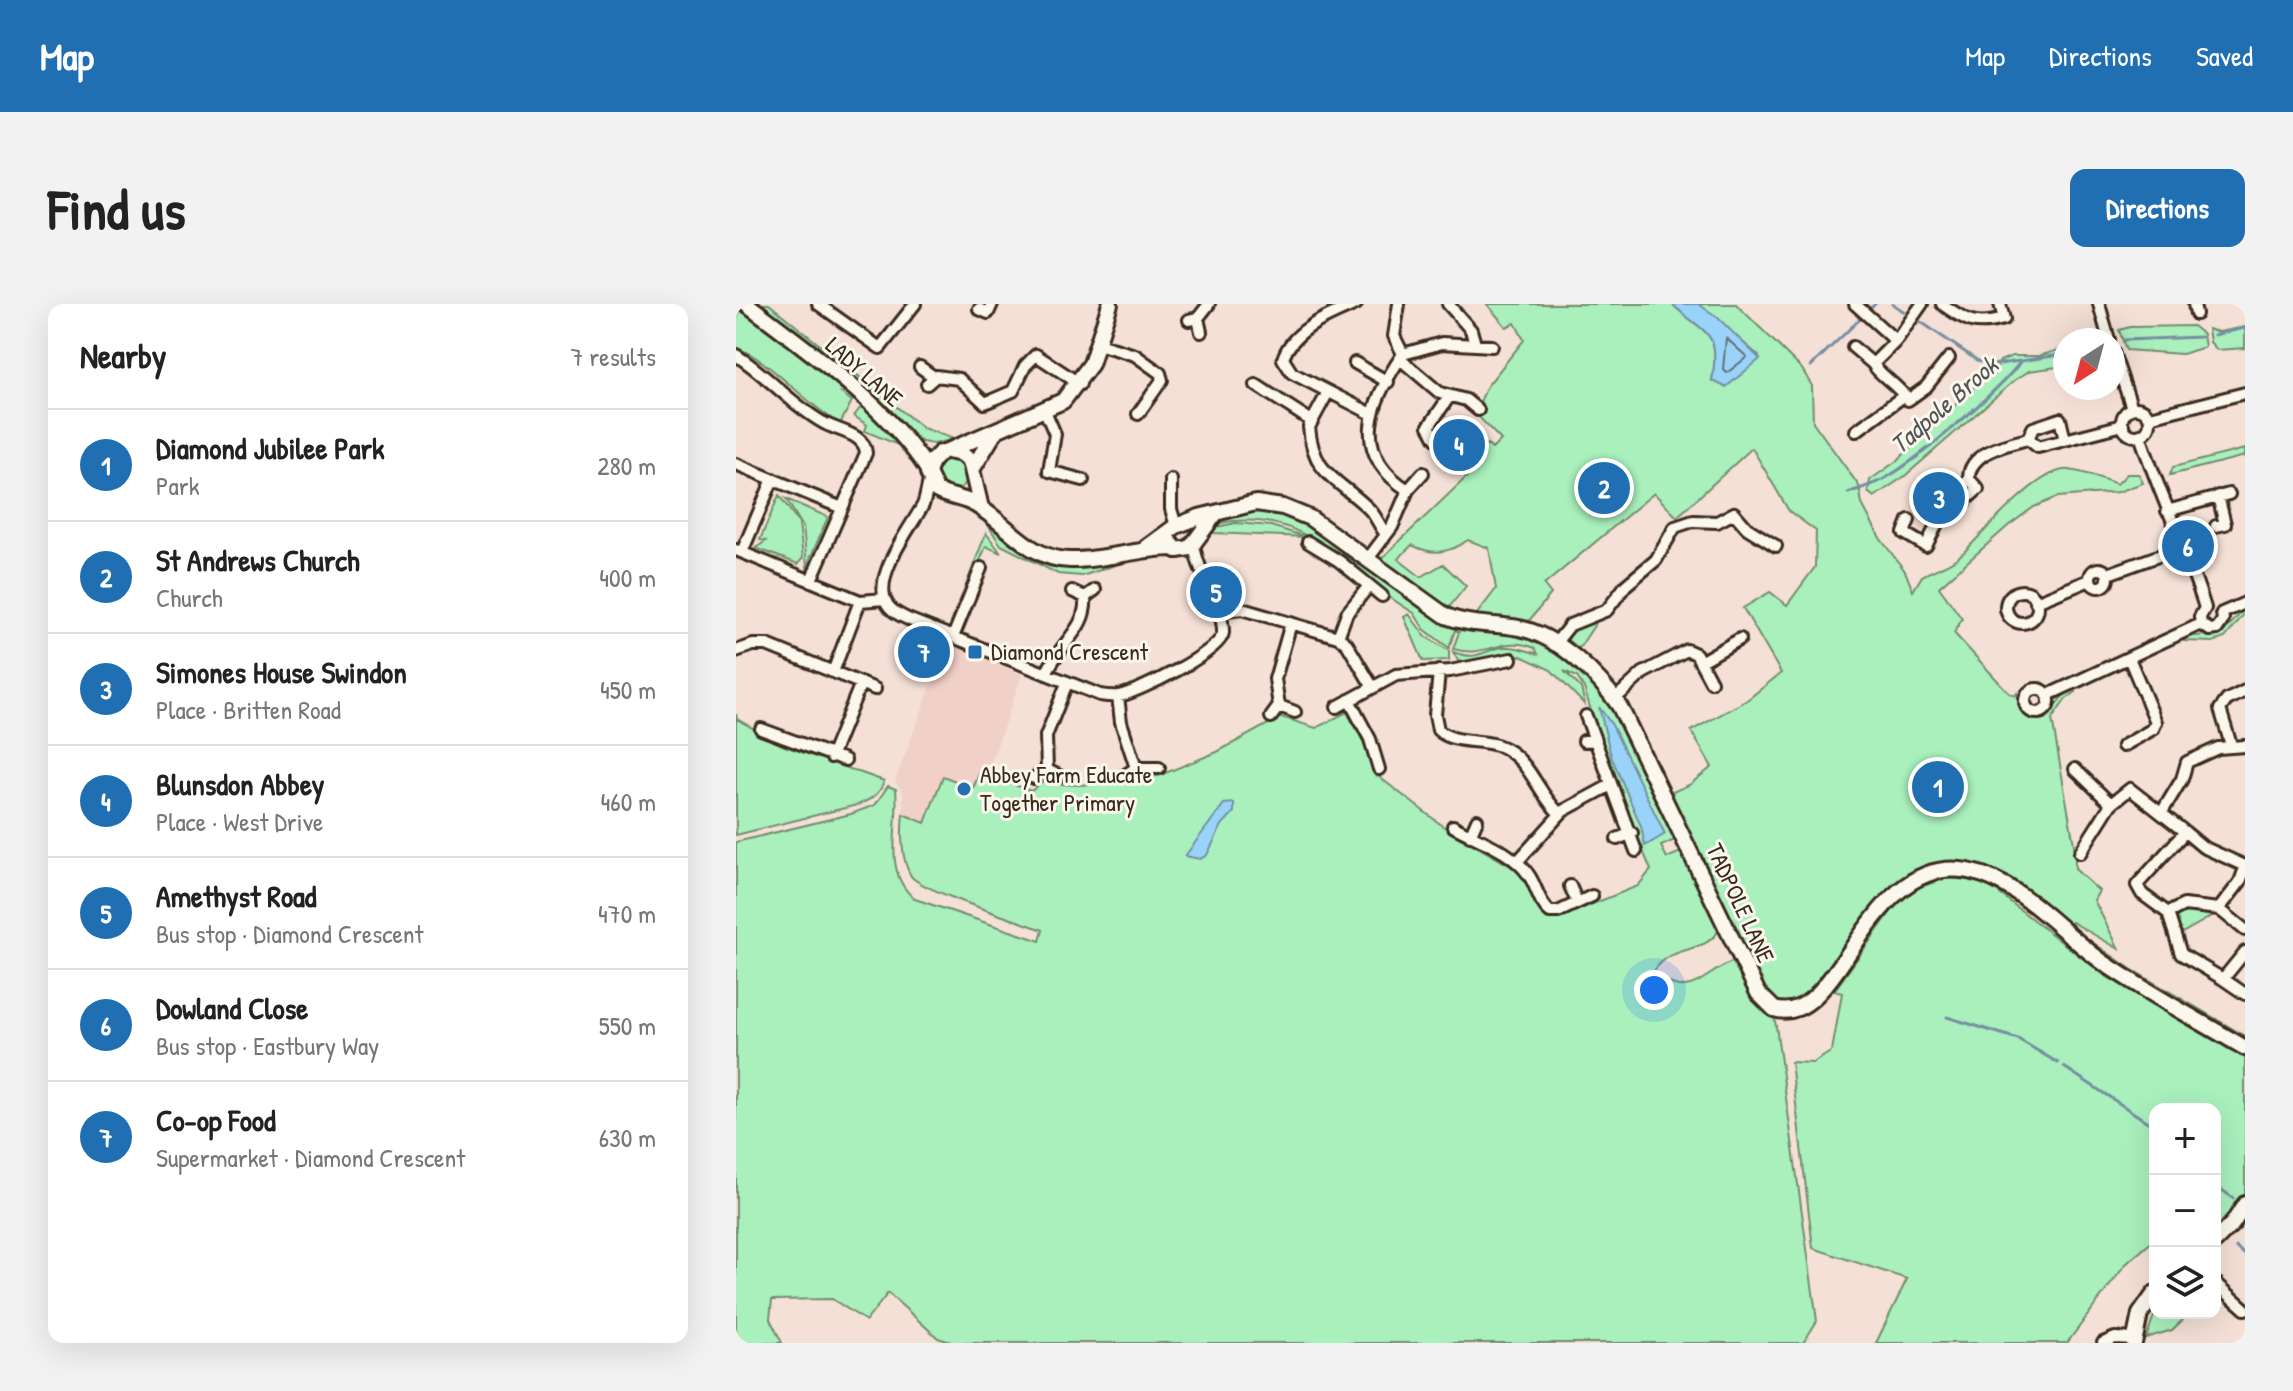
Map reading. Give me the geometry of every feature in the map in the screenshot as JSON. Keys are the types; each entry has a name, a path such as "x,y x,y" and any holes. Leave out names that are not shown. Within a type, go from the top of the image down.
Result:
{"street":[{"name":"LADY LANE","path":"747,304 859,395 912,445 929,476 951,495 981,508 1022,541 1052,558 1076,560 1146,548 1177,550"},
{"path":"818,304 880,348 915,304"},
{"path":"1110,304 1098,344 1080,384 1063,401 944,452 929,476 922,505 911,520 893,560 884,585 885,599 896,613 953,637 1100,695 1118,696 1216,648 1223,635 1217,612 1196,564 1192,529 1176,528"},
{"path":"1201,332 1193,319 1209,304"},
{"path":"1356,304 1319,321 1284,354 1287,369 1372,414"},
{"path":"1399,304 1394,336 1401,356 1426,383 1449,397 1466,400 1478,410"},
{"path":"1448,304 1471,330 1475,344"},
{"path":"1855,304 1896,341"},
{"path":"1873,364 1896,341 1922,304"},
{"path":"1942,304 1978,324 2004,319 2000,304"},
{"path":"2099,304 2106,328"},
{"path":"1408,490 1388,476 1377,462 1370,440 1372,414 1401,356 1442,343 1492,346"},
{"path":"1098,344 1135,355 1162,375 1138,414"},
{"path":"1853,347 1908,400 1926,387 1949,358"},
{"path":"736,355 769,377 818,420 863,442 866,453 811,580"},
{"path":"920,367 930,380 959,379 985,403 1013,391 1025,366 1038,355 1080,384"},
{"path":"1355,363 1388,382"},
{"path":"1256,385 1310,420"},
{"path":"2125,387 2132,408"},
{"path":"1328,392 1310,420 1309,433 1318,463 1335,483 1370,510 1386,534"},
{"path":"2150,417 2245,393"},
{"path":"1856,431 1905,395"},
{"path":"1436,439 1429,426 1449,397"},
{"path":"2132,408 2144,409 2150,417 2149,428 2140,435 2130,434 2123,425 2124,415 2132,408"},
{"path":"1045,411 1055,434 1045,471 1083,480"},
{"path":"1909,520 1904,533 1926,546 1940,518 1958,500 1952,494 1969,479 1970,469 1989,452 2028,439 2033,428 2060,419 2065,440"},
{"path":"2028,439 2038,447 2123,425"},
{"path":"922,505 951,495 972,474 996,432"},
{"path":"2140,435 2205,608"},
{"name":"LADY LANE","path":"912,445 962,454 972,474"},
{"path":"736,464 842,508"},
{"path":"1367,560 1395,522 1408,490 1423,473"},
{"path":"972,474 981,508"},
{"path":"773,479 739,551 860,601 885,599"},
{"path":"1171,480 1171,509 1177,550"},
{"path":"2167,511 2229,494"},
{"path":"2216,526 2225,524 2218,496"},
{"name":"TADPOLE LANE","path":"1176,528 1256,503 1293,510 1318,524 1446,616 1465,623 1528,630 1584,667 1615,699 1758,993 1774,1009 1793,1012 1812,1002 1882,905 1901,888 1926,876 1954,870 1983,876 2010,889 2105,964 2245,1048"},
{"path":"1177,550 1188,550 1217,513"},
{"path":"1554,645 1570,625 1610,607 1626,585 1656,560 1671,533 1682,523 1717,522 1734,513 1747,528 1776,546"},
{"name":"LADY LANE","path":"1146,548 1176,528"},
{"path":"1308,542 1382,596"},
{"path":"2036,602 2090,580 2095,569 2102,569 2108,574 2183,547"},
{"path":"1177,550 1196,564"},
{"path":"953,637 981,568"},
{"path":"975,583 987,588"},
{"path":"1338,637 1347,613 1368,587"},
{"path":"1046,674 1060,646 1081,623 1085,597 1095,590"},
{"path":"1072,591 1085,597"},
{"path":"833,672 860,601"},
{"path":"2222,613 2245,603"},
{"path":"2201,624 2200,613 2205,608 2213,606 2222,613"},
{"path":"1217,612 1242,609 1338,637 1347,644 1372,686"},
{"path":"2201,624 2210,630 2217,629 2222,624 2222,613"},
{"path":"1271,717 1279,706 1275,679 1291,623"},
{"path":"2048,695 2201,624"},
{"path":"1700,662 1740,639"},
{"path":"736,651 753,645 767,645 875,689"},
{"path":"1615,699 1643,673 1690,650 1711,682"},
{"path":"2123,746 2153,729 2156,722 2129,658"},
{"path":"1337,707 1372,686 1404,673 1439,671 1511,659"},
{"path":"1495,663 1498,678"},
{"path":"1439,671 1435,715 1438,730 1449,737 1485,741 1508,750 1519,759 1544,798 1560,814"},
{"path":"831,757 861,683"},
{"path":"1047,770 1046,736 1067,683"},
{"path":"2231,745 2220,709 2227,700 2245,691"},
{"path":"1118,696 1121,722 1136,768"},
{"path":"1349,700 1379,769"},
{"path":"1279,706 1295,712"},
{"path":"1586,716 1632,833 1636,851"},
{"path":"761,729 845,760"},
{"path":"1584,741 1596,740"},
{"path":"1372,748 1386,745"},
{"path":"2162,812 2182,779 2187,762 2231,745 2245,746"},
{"path":"1124,776 1136,768 1159,768"},
{"path":"2075,769 2111,804"},
{"path":"1047,770 1059,776"},
{"path":"1034,778 1047,770"},
{"path":"1517,862 1539,842 1560,814 1578,800 1611,785"},
{"path":"2080,853 2111,804 2130,789 2203,847 2245,867 2240,882 2219,909"},
{"path":"1470,836 1477,820"},
{"path":"1453,826 1517,862 1529,874 1547,910 1558,912 1592,896"},
{"path":"2185,832 2137,885 2142,894 2168,913 2181,954 2245,994"},
{"path":"1617,839 1632,833"},
{"path":"1570,886 1577,902"},
{"path":"2168,913 2184,905 2219,909 2245,930"},
{"path":"2223,979 2245,952"},
{"path":"2221,1235 2245,1204"},
{"path":"2221,1287 2245,1309"},
{"path":"2103,1343 2115,1338 2134,1341 2140,1314 2149,1301"}],"shaded area":[{"name":"Abbey Farm Educate Together Primary","path":"947,644 1022,674 987,774 1036,793 1000,912 919,885 905,863 903,792 895,781"}],"green space":[{"path":"736,304 769,304 923,428 954,439 934,444 922,442 856,388 841,393 852,401 840,424 759,360 736,348 736,320 739,314"},
{"path":"1487,304 1672,304 1702,329 1712,342 1712,381 1729,384 1759,356 1698,304 1736,304 1802,369 1812,386 1813,422 1859,486 1862,504 1880,538 1905,571 1913,591 1922,576 1959,556 2025,492 2051,474 2063,470 2074,471 2117,484 2127,474 2139,474 2143,483 2118,492 2058,497 2034,507 1939,587 1962,619 1954,633 2009,693 2015,696 2017,693 2029,717 2047,717 2061,698 2074,688 2076,692 2066,699 2052,719 2075,850 2075,869 2099,891 2094,900 2119,949 2072,922 2069,926 2131,969 2245,1036 2245,1045 2105,961 1996,877 1921,873 1901,880 1869,911 1814,989 1782,1005 1769,998 1670,793 1689,785 1712,767 1691,731 1747,700 1781,673 1743,608 1770,592 1787,605 1815,567 1816,531 1789,511 1752,448 1677,517 1654,493 1544,585 1551,594 1528,622 1473,619 1496,589 1489,548 1468,540 1441,552 1412,545 1398,559 1421,577 1443,564 1466,586 1447,610 1379,561 1475,469 1469,461 1487,444 1492,449 1501,440 1475,413 1487,386 1524,340 1515,323 1506,327"},
{"path":"2193,326 2203,334 2205,347 2182,354 2126,350 2125,328"},
{"path":"2245,327 2245,348 2217,350 2210,342 2208,329 2219,332"},
{"path":"2053,352 2053,368 2029,371 2015,380 1905,476 1874,497 1868,492 1870,480 1898,460 1979,382 1994,372 2000,361 2012,356 2039,356"},
{"path":"861,407 903,447 865,431 867,425 854,416"},
{"path":"2245,449 2245,456 2170,475 2173,467"},
{"path":"951,457 963,462 968,474 963,486 951,491 939,486 934,474 939,462"},
{"path":"779,495 799,523 803,558 798,564 756,548 766,541 760,540"},
{"path":"786,499 828,517 807,566 803,527"},
{"path":"1262,508 1299,518 1426,608 1524,635 1560,653 1608,696 1677,839 1661,846 1667,858 1683,851 1721,926 1707,942 1671,956 1654,971 1677,986 1687,986 1737,960 1773,1013 1817,1321 1803,1343 954,1343 938,1338 888,1293 866,1321 832,1299 772,1300 770,1319 782,1343 736,1343 736,842 851,814 875,805 888,786 896,789 894,847 898,875 915,899 1040,941 1043,930 951,897 911,876 904,854 903,814 925,823 943,776 973,788 980,772 1031,791 1048,777 1059,784 1080,785 1119,781 1137,775 1158,776 1217,752 1281,717 1316,728 1347,712 1363,741 1374,773 1448,830 1519,871 1548,918 1560,917 1638,886 1651,870 1609,769 1584,688 1577,677 1564,671 1581,688 1585,705 1551,670 1521,656 1460,664 1453,652 1472,656 1508,647 1538,654 1535,648 1524,644 1476,651 1453,649 1459,632 1455,630 1449,648 1424,629 1414,613 1321,545 1298,532 1273,523 1244,520 1211,525 1217,520"},
{"path":"982,516 1036,557 1140,557 1082,576 1058,574 1001,545"},
{"path":"1236,523 1271,526 1306,537 1213,533 1216,527"},
{"path":"986,533 1001,553 986,546 954,625 951,624"},
{"path":"2245,608 2245,613 2225,638 2213,642 2184,641 2182,637 2222,634"},
{"path":"1409,614 1425,636 1449,651 1449,660 1423,661 1404,617"},
{"path":"1597,621 1576,653 1565,643 1575,628"},
{"path":"736,714 737,719 782,745 884,781 880,790 857,805 736,835"},
{"path":"1948,878 1977,881 1991,887 2104,975 2245,1058 2245,1195 2221,1225 2221,1103 2149,1103 2149,1244 2126,1264 2067,1343 1876,1343 1907,1279 1813,1248 1791,1062 1813,1063 1832,1051 1842,993 1834,991 1900,899 1913,889"},
{"path":"2187,911 2212,916 2182,933 2174,914"},
{"path":"2153,1319 2184,1319 2172,1330 2146,1338"}],"water":[{"path":"1672,304 1698,304 1716,316 1760,359 1726,387 1712,381 1712,342 1702,329"},
{"path":"1599,707 1612,725 1665,834 1645,846 1641,826 1611,756"},
{"path":"1234,803 1234,812 1222,825 1207,855 1200,859 1185,856 1224,804"}],"waterway":[{"path":"1871,308 1875,304"},
{"path":"1892,304 1905,312"},
{"path":"1811,366 1861,318"},
{"path":"1921,322 1978,361 1992,365 2020,361"},
{"name":"Tadpole Brook","path":"2214,335 2245,328"},
{"name":"Tadpole Brook","path":"2125,340 2201,337"},
{"name":"Tadpole Brook","path":"1848,493 1874,484 1903,467 1978,405 2021,361 2053,356"},
{"path":"1947,1017 2018,1039 2058,1063"},
{"path":"2064,1067 2149,1123"},
{"path":"2221,1189 2233,1198"},
{"path":"2236,1247 2245,1255"}],"place":[{"name":"Blunsdon Abbey","path":"1459,445"},
{"name":"St Andrews Church","path":"1604,488"},
{"name":"Simones House Swindon","path":"1939,498"},
{"name":"Dowland Close","path":"2188,546"},
{"name":"Amethyst Road","path":"1216,592"},
{"name":"Co-op Food","path":"924,652"},
{"name":"Diamond Crescent","path":"975,652"},
{"name":"Diamond Jubilee Park","path":"1938,787"},
{"name":"Abbey Farm Educate Together Primary","path":"964,789"}]}
